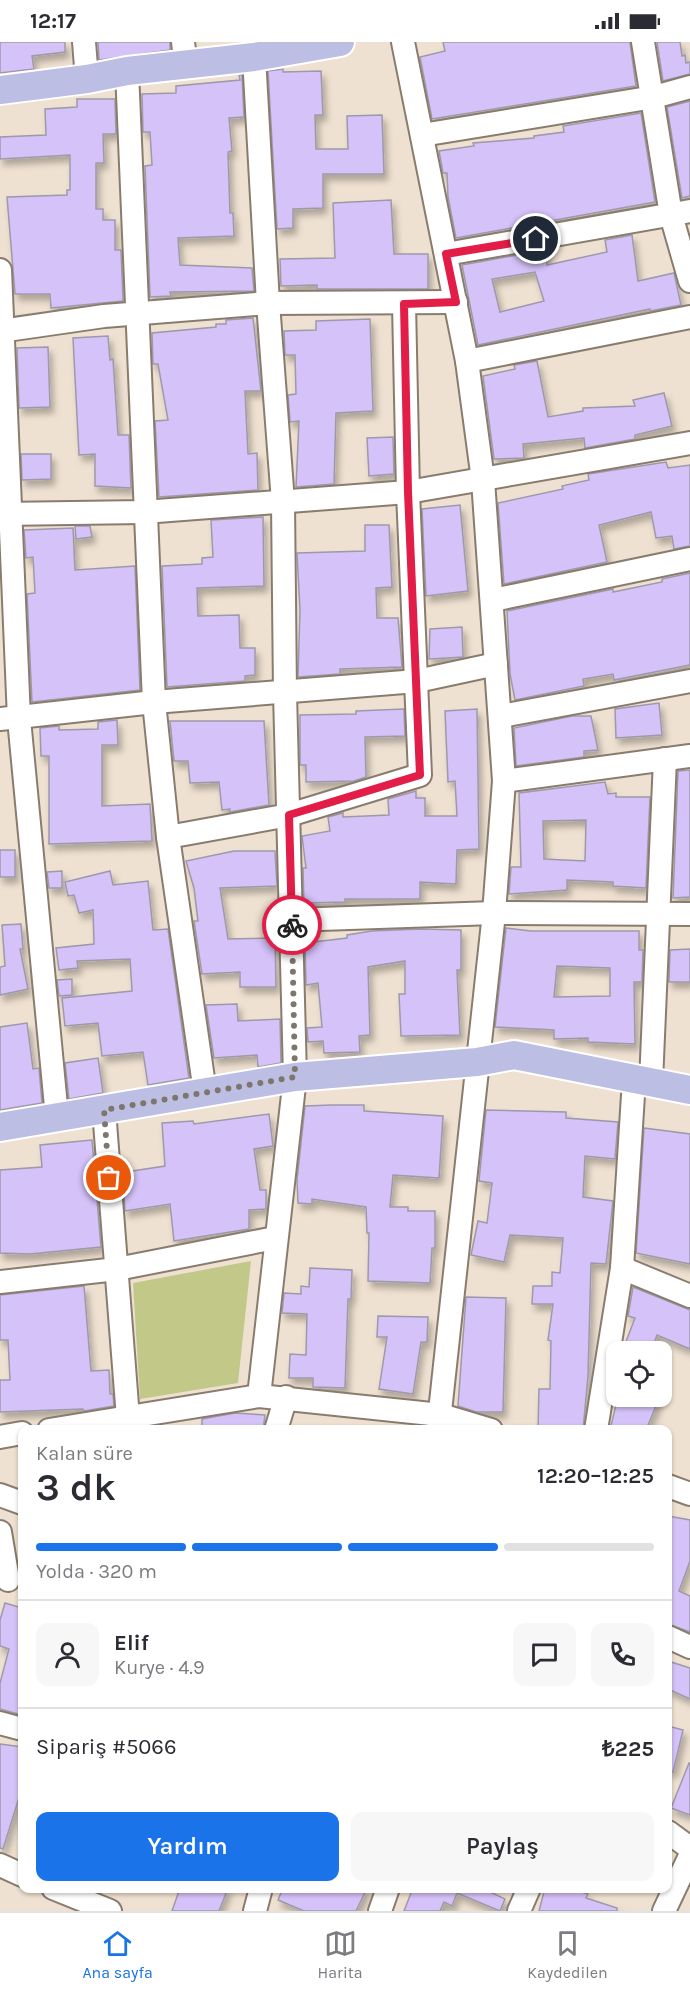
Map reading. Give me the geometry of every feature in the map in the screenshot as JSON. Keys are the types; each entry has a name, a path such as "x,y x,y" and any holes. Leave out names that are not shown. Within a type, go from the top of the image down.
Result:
{"main road":[{"path":"0,90 87,80 184,54 254,57 288,47 340,42"},
{"path":"0,1127 295,1077 477,1062 514,1055 642,1088 690,1110"},
{"path":"642,1088 690,1090"}],"street":[{"path":"84,42 87,80"},
{"path":"403,42 467,361 483,480 504,782 494,913 440,1422"},
{"path":"643,42 680,213 690,281"},
{"path":"254,57 268,303 283,502 285,693 295,1077 259,1395"},
{"path":"127,71 144,512 154,702 168,837 205,1092"},
{"path":"422,135 654,97 690,87"},
{"path":"446,254 680,213"},
{"path":"0,270 10,719 57,1118"},
{"path":"2,331 104,316 268,303 456,302"},
{"path":"168,837 289,815 420,775 408,492 404,304"},
{"path":"467,361 690,317"},
{"path":"5,514 144,512 408,492 690,443"},
{"path":"493,600 690,559"},
{"path":"10,719 154,702 417,681 496,664"},
{"path":"501,716 690,681"},
{"path":"504,782 690,756"},
{"path":"597,1425 622,1268 642,1088 659,914 665,759"},
{"path":"292,920 494,913 690,914"},
{"path":"104,1110 128,1418"},
{"path":"0,1282 117,1269 275,1238"},
{"path":"622,1268 690,1296"},
{"path":"82,1425 259,1395 286,1397 459,1425"},
{"path":"278,1425 286,1397"},
{"path":"0,1437 18,1434"},
{"path":"672,1487 690,1494"},
{"path":"0,1495 18,1502"},
{"path":"0,1532 10,1581"},
{"path":"672,1639 690,1647"},
{"path":"0,1723 18,1728"},
{"path":"672,1835 690,1848"},
{"path":"664,1911 690,1856"},
{"path":"0,1865 18,1873"},
{"path":"65,1893 110,1911"},
{"path":"255,1911 260,1893"},
{"path":"380,1911 386,1893"},
{"path":"519,1911 527,1893"}],"green space":[{"path":"251,1261 238,1383 140,1399 133,1283"}],"building":[{"path":"0,42 65,42 65,52 32,56 34,69 0,73"},
{"path":"98,42 170,42 170,50 99,60"},
{"path":"443,42 630,42 636,86 432,119 420,57 445,51"},
{"path":"657,42 680,42 682,56 685,55 686,63 690,62 690,74 663,81"},
{"path":"283,69 283,72 321,71 323,115 315,115 316,149 348,149 347,116 382,115 384,174 323,174 323,208 293,209 293,228 277,229 268,71"},
{"path":"239,75 242,75 244,117 229,118 232,151 228,152 230,213 233,213 234,236 178,238 180,265 252,268 254,291 170,292 171,296 150,297 145,166 152,165 150,132 143,132 142,94 176,93 176,86 240,80"},
{"path":"77,99 115,99 116,134 103,134 104,163 96,163 96,209 103,209 103,220 115,220 115,250 121,250 123,301 51,308 50,294 15,294 7,197 67,195 67,190 70,190 70,155 0,159 0,137 46,135 45,109 77,107"},
{"path":"690,101 690,196 682,198 667,107"},
{"path":"641,113 655,202 456,238 448,197 447,173 443,173 439,151 474,146 473,143 534,138 534,136 564,132 563,126"},
{"path":"391,200 394,254 428,254 428,289 317,289 317,285 281,286 280,259 335,258 333,203"},
{"path":"632,235 638,281 674,273 681,305 650,311 650,309 478,345 462,265 545,250 547,265 607,252 605,240","holes":["535,272 544,301 500,312 492,279"]},
{"path":"253,318 261,391 245,391 248,454 257,453 258,490 159,497 155,421 168,420 158,364 153,364 152,333 216,327 216,324 226,324 226,320"},
{"path":"370,319 373,411 336,413 334,484 296,487 299,421 290,422 288,395 296,394 295,355 285,355 284,331 316,330 316,321"},
{"path":"108,336 110,360 113,359 118,435 129,435 131,488 95,486 95,454 79,455 73,338"},
{"path":"48,347 50,407 19,408 17,348"},
{"path":"537,361 548,417 583,411 583,408 635,406 633,400 664,393 672,426 635,435 635,439 585,448 584,438 523,444 524,458 494,459 483,376 515,369 514,365"},
{"path":"393,437 394,474 369,476 367,438"},
{"path":"21,454 51,454 51,479 22,480"},
{"path":"666,462 668,468 690,465 690,546 674,549 672,536 656,538 651,512 599,525 607,562 504,584 498,503 563,489 562,486 589,480 588,474"},
{"path":"460,505 468,591 426,596 422,509"},
{"path":"263,517 264,586 197,588 198,616 239,615 240,648 255,648 255,675 245,676 245,681 167,687 162,566 202,564 202,558 213,557 211,520"},
{"path":"365,525 389,525 392,587 376,588 377,618 398,618 402,667 340,669 340,674 298,677 300,610 297,553 365,551"},
{"path":"75,526 90,526 92,537 76,539"},
{"path":"73,528 75,570 135,566 140,690 32,702 27,594 35,593 33,557 26,558 24,530"},
{"path":"690,573 690,665 614,680 613,674 583,679 584,686 515,700 510,674 507,611 613,589 613,592 662,582 662,579"},
{"path":"462,627 463,657 429,659 430,629"},
{"path":"659,703 662,735 616,738 615,709"},
{"path":"404,709 405,736 365,737 366,777 354,781 306,782 306,765 300,765 300,715 356,714 356,711"},
{"path":"477,709 479,849 457,850 456,884 420,882 420,899 345,899 345,902 304,903 303,868 306,868 302,836 330,831 328,817 343,813 343,817 389,815 388,799 416,791 416,798 425,798 425,816 457,816 455,781 448,782 445,711"},
{"path":"572,716 591,716 598,750 584,751 584,757 516,766 514,728"},
{"path":"117,720 118,745 102,745 102,806 150,804 152,841 49,844 49,756 41,756 40,728 59,726 59,730 98,729 98,722"},
{"path":"170,721 264,721 269,805 230,812 230,809 222,810 219,782 190,783 188,761 174,761"},
{"path":"690,770 690,897 673,898 678,771"},
{"path":"605,782 608,794 616,793 616,797 650,797 646,888 613,886 613,882 567,880 567,890 509,894 511,867 521,867 519,793","holes":["586,820 585,861 544,859 543,821"]},
{"path":"0,850 15,850 15,877 0,877"},
{"path":"234,851 275,851 277,886 220,888 228,939 275,938 276,987 240,987 240,972 202,974 194,921 198,921 194,888 186,861"},
{"path":"62,871 62,888 49,888 47,872"},
{"path":"110,871 113,885 148,881 153,930 168,929 189,1078 148,1085 143,1052 102,1056 98,1023 65,1026 62,998 132,991 130,959 77,961 78,968 59,970 56,948 94,944 93,910 79,913 74,895 68,896 65,882"},
{"path":"21,924 23,949 20,949 28,989 0,995 0,967 5,966 2,925"},
{"path":"506,928 531,931 639,931 639,950 643,950 642,982 634,982 635,1044 588,1042 588,1038 554,1039 554,1030 495,1027","holes":["557,966 610,968 610,996 554,997"]},
{"path":"461,930 461,970 457,970 460,1035 401,1036 399,994 405,994 405,961 368,967 370,1035 359,1036 360,1052 324,1053 323,1041 308,1042 307,1028 322,1027 318,983 306,985 305,943 347,938 347,935 372,931"},
{"path":"690,949 690,982 669,982 670,950"},
{"path":"72,979 72,995 59,996 57,980"},
{"path":"237,1004 238,1021 280,1019 281,1063 258,1067 257,1055 214,1058 206,1005"},
{"path":"27,1023 33,1069 39,1068 42,1103 0,1110 0,1027"},
{"path":"98,1058 103,1093 69,1099 65,1063"},
{"path":"364,1105 364,1111 443,1116 439,1178 393,1175 390,1207 408,1207 408,1211 435,1211 435,1248 432,1248 430,1283 368,1281 369,1233 367,1233 366,1207 312,1199 312,1204 298,1203 297,1180 305,1106"},
{"path":"486,1110 566,1112 566,1118 618,1122 615,1159 585,1156 583,1197 613,1201 606,1264 591,1263 588,1376 583,1425 538,1425 539,1389 550,1389 551,1341 548,1340 553,1304 532,1304 533,1286 552,1286 552,1272 560,1273 563,1238 510,1235 504,1262 471,1255 478,1221 487,1223 492,1183 479,1181"},
{"path":"269,1114 273,1146 254,1149 260,1190 266,1190 266,1209 249,1210 249,1229 174,1241 170,1204 125,1211 123,1176 126,1176 126,1172 165,1166 162,1123 193,1121 194,1124"},
{"path":"644,1128 690,1134 690,1264 636,1253"},
{"path":"92,1140 101,1247 30,1254 0,1253 0,1170 42,1167 40,1145"},
{"path":"310,1268 352,1270 351,1299 348,1299 345,1388 313,1387 313,1378 289,1378 290,1354 306,1355 307,1314 282,1313 284,1293 301,1294 301,1286 309,1287"},
{"path":"84,1286 91,1371 109,1370 110,1394 113,1394 114,1406 84,1411 83,1409 0,1412 0,1380 10,1380 8,1340 0,1340 0,1295"},
{"path":"633,1287 690,1310 690,1349 657,1335 655,1341 626,1341 635,1318 628,1316"},
{"path":"466,1297 506,1298 503,1412 476,1412 458,1406"},
{"path":"378,1316 428,1317 427,1342 421,1342 413,1394 379,1389 387,1337 377,1337"},
{"path":"615,1407 655,1407 648,1425 611,1425"},
{"path":"235,1413 265,1415 264,1425 202,1425 202,1419"},
{"path":"672,1517 690,1520 690,1561 679,1591 690,1596 690,1632 672,1625"},
{"path":"5,1603 18,1607 18,1714 0,1709 0,1683 9,1649 0,1646 0,1620"},
{"path":"672,1662 690,1668 690,1699 672,1691"},
{"path":"672,1727 683,1730 672,1772"},
{"path":"0,1744 18,1746 18,1801 3,1849 0,1848"},
{"path":"690,1763 690,1815 672,1808"},
{"path":"178,1893 226,1893 219,1911 172,1911"},
{"path":"281,1893 365,1893 356,1911 304,1911 278,1900"},
{"path":"411,1893 457,1893 452,1906 444,1902 440,1911 404,1911"},
{"path":"457,1893 492,1893 505,1899 500,1911"},
{"path":"544,1893 585,1893 588,1894 586,1898 617,1908 617,1911 539,1911"}],"way so far":[{"path":"109,1178 104,1110 295,1077 292,925"}],"route":[{"path":"292,925 289,815 420,775 408,492 404,304 456,302 446,254 536,239"}]}
